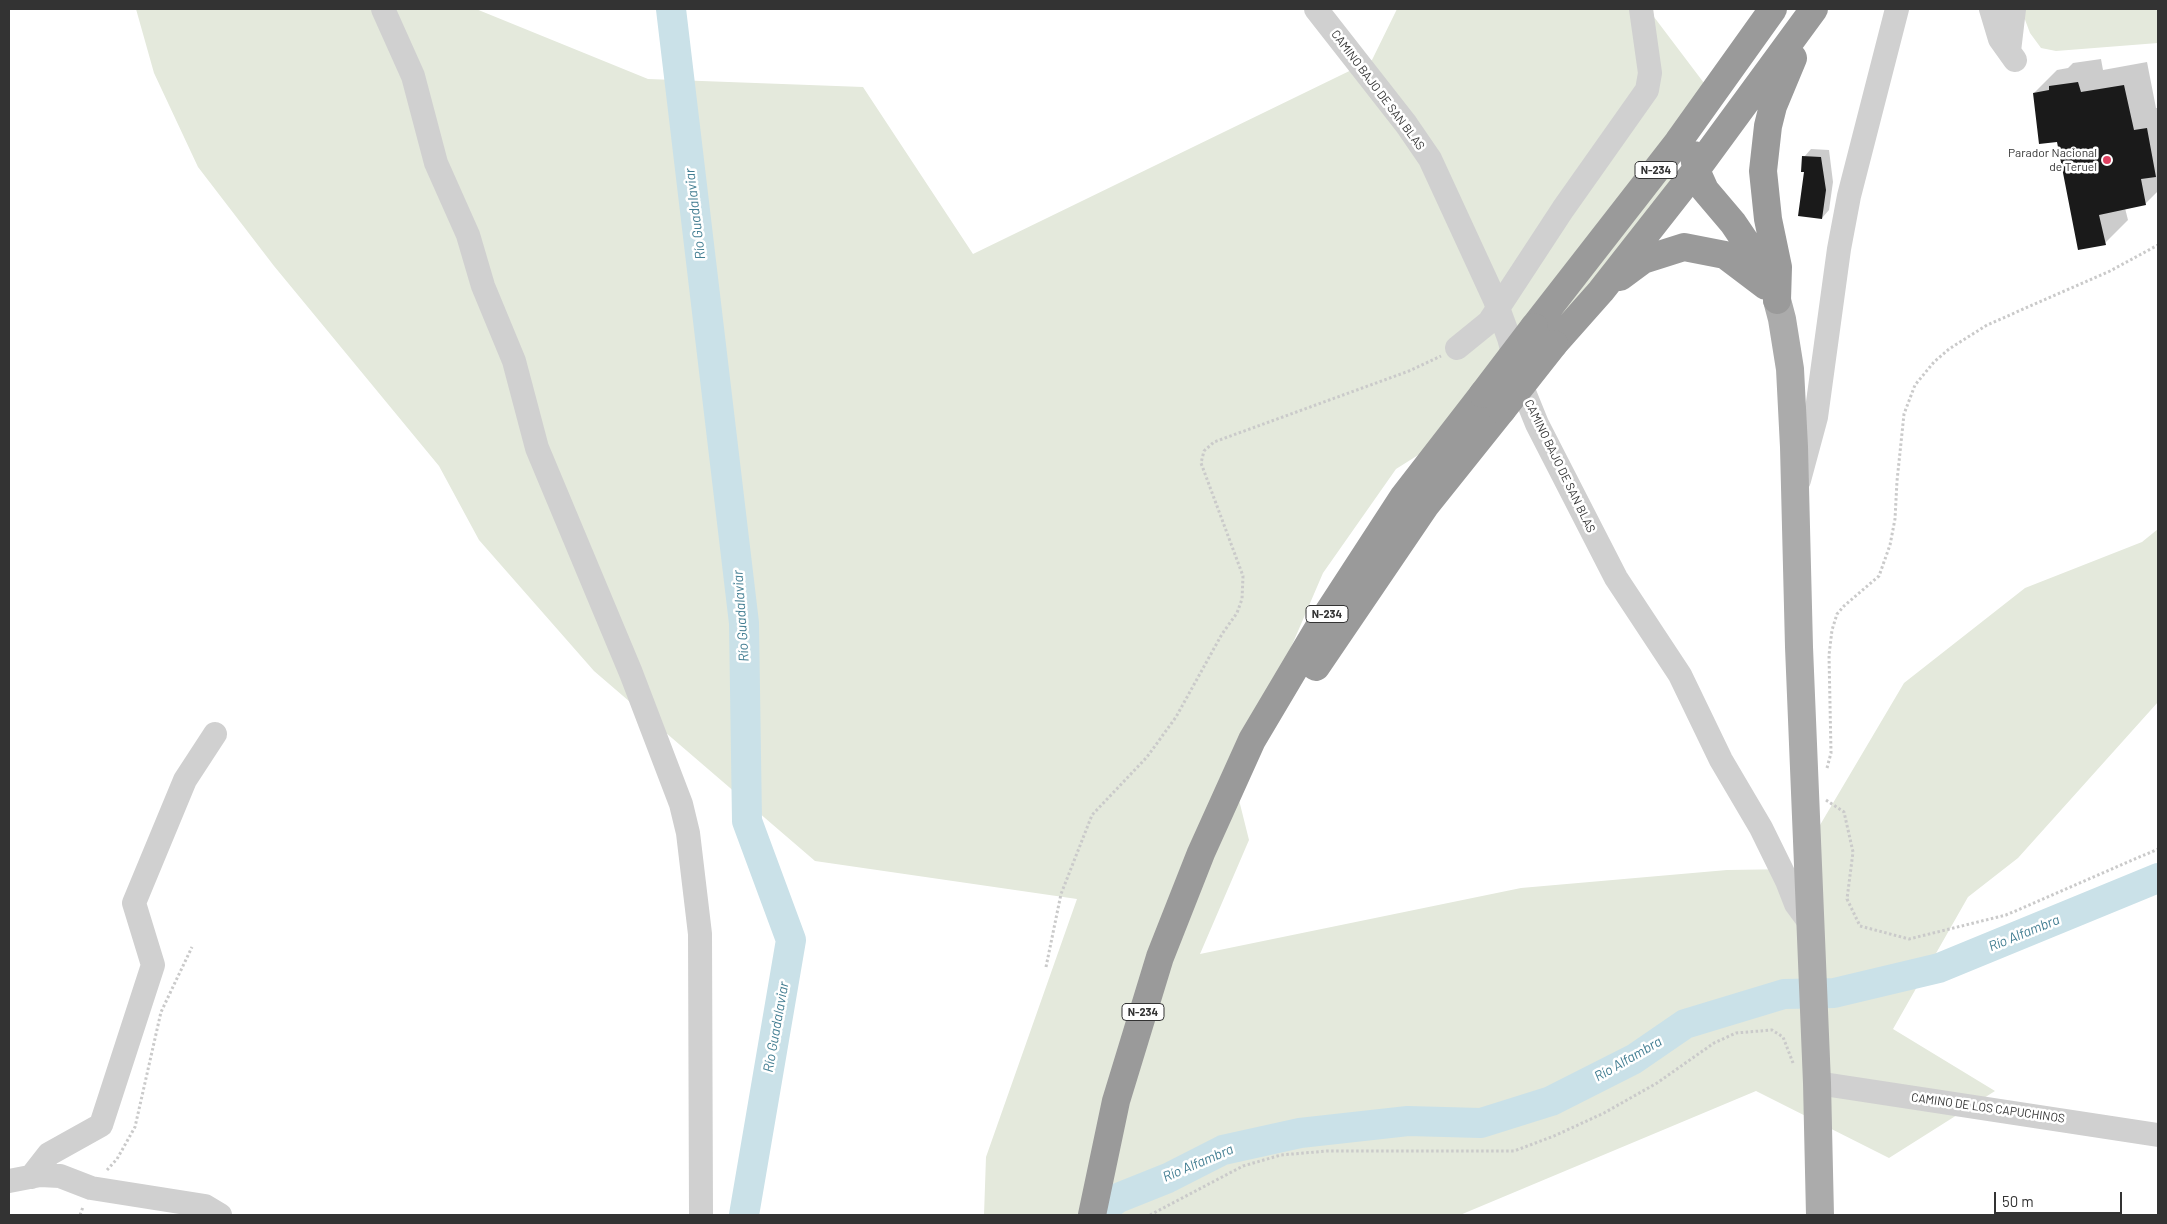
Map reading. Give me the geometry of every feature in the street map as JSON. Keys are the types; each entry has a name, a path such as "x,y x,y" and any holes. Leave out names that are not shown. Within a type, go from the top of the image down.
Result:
{"highway":[{"name":"N-234","path":"1092,1215 1116,1101 1160,957 1200,853 1252,740 1322,622 1404,496 1493,402 1544,336 1678,142 1773,9"},
{"path":"1771,293 1754,254 1734,223 1705,190 1696,170 1693,144 1705,120 1756,52 1784,9"},
{"name":"N-234","path":"1544,336 1601,291 1696,170 1815,9"},
{"path":"1771,293 1778,267 1768,219 1763,171 1768,126 1784,79 1815,9"},
{"path":"1601,291 1643,260 1684,247 1726,255 1771,293"}],"main road":[{"path":"1771,293 1782,319 1790,369 1815,1038 1805,1076 1820,1215"}],"street":[{"path":"383,9 413,76 436,163 468,236 482,286 514,361 537,448 631,673 681,804 688,833 700,934 701,1215"},
{"name":"CAMINO BAJO DE SAN BLAS","path":"1316,9 1406,124 1430,159 1498,309 1509,338 1522,387 1537,424 1616,578 1680,676 1721,760 1761,828 1787,880 1796,904 1810,923"},
{"path":"1457,348 1489,322 1563,210 1647,90 1650,73 1640,9"},
{"path":"1795,496 1816,417 1839,249 1849,196 1898,9"},
{"path":"1991,9 2000,38 2012,55 2014,9"},
{"path":"20,1179 49,1154 101,1125 153,965 134,902 185,780 215,734"},
{"name":"CAMINO DE LOS CAPUCHINOS","path":"1805,1076 2158,1134"},
{"path":"20,1179 60,1176 91,1188 205,1206 220,1215"}],"path":[{"path":"2158,245 2090,281 1988,325 1949,349 1934,362 1915,385 1904,414 1895,519 1890,545 1879,576 1837,614 1832,630 1829,655 1831,753 1826,768 1820,776 1805,786 1844,812 1853,852 1847,899 1860,926 1909,939 2006,916 2158,849"},
{"path":"1046,967 1061,894 1092,816 1147,757 1176,717 1222,634 1237,613 1242,599 1243,576 1201,463 1204,452 1214,442 1409,371 1457,348"},
{"path":"91,1188 117,1159 135,1127 161,1012 192,947"},
{"path":"1150,1215 1243,1166 1281,1155 1327,1151 1514,1150 1604,1113 1657,1083 1714,1043 1742,1032 1772,1030 1783,1037 1805,1076"}],"shaded area":[{"path":"136,9 476,9 648,79 863,87 973,254 1372,60 1397,9 1648,9 1710,91 1629,276 1523,389 1396,469 1323,573 1234,780 1249,840 1200,954 1521,888 1727,870 1794,869 1904,683 2025,588 2142,542 2158,529 2158,702 2018,858 1968,897 1893,1029 1995,1091 1889,1158 1756,1091 1460,1215 984,1215 986,1157 1077,899 815,861 594,671 479,540 439,466 274,266 198,167 154,73"},
{"path":"2021,9 2158,9 2158,43 2056,51 2041,48 2030,33"}],"building":[{"name":"Parador Nacional de Teruel","path":"2078,82 2081,92 2124,85 2134,130 2147,128 2156,177 2141,179 2146,205 2099,215 2106,245 2078,250 2057,142 2039,144 2033,93 2049,90 2049,86"},
{"path":"1802,156 1821,157 1826,190 1822,219 1798,216 1804,172 1801,172"}],"waterway":[{"name":"Río Guadalaviar","path":"671,9 744,623 747,821 791,940 744,1215"},
{"name":"Río Alfambra","path":"1095,1215 1118,1198 1168,1178 1223,1150 1300,1133 1408,1121 1481,1123 1551,1101 1634,1059 1685,1024 1784,994 1834,993 1939,968 2158,878"}],"place":[{"name":"Parador Nacional de Teruel","path":"2107,160"}]}
